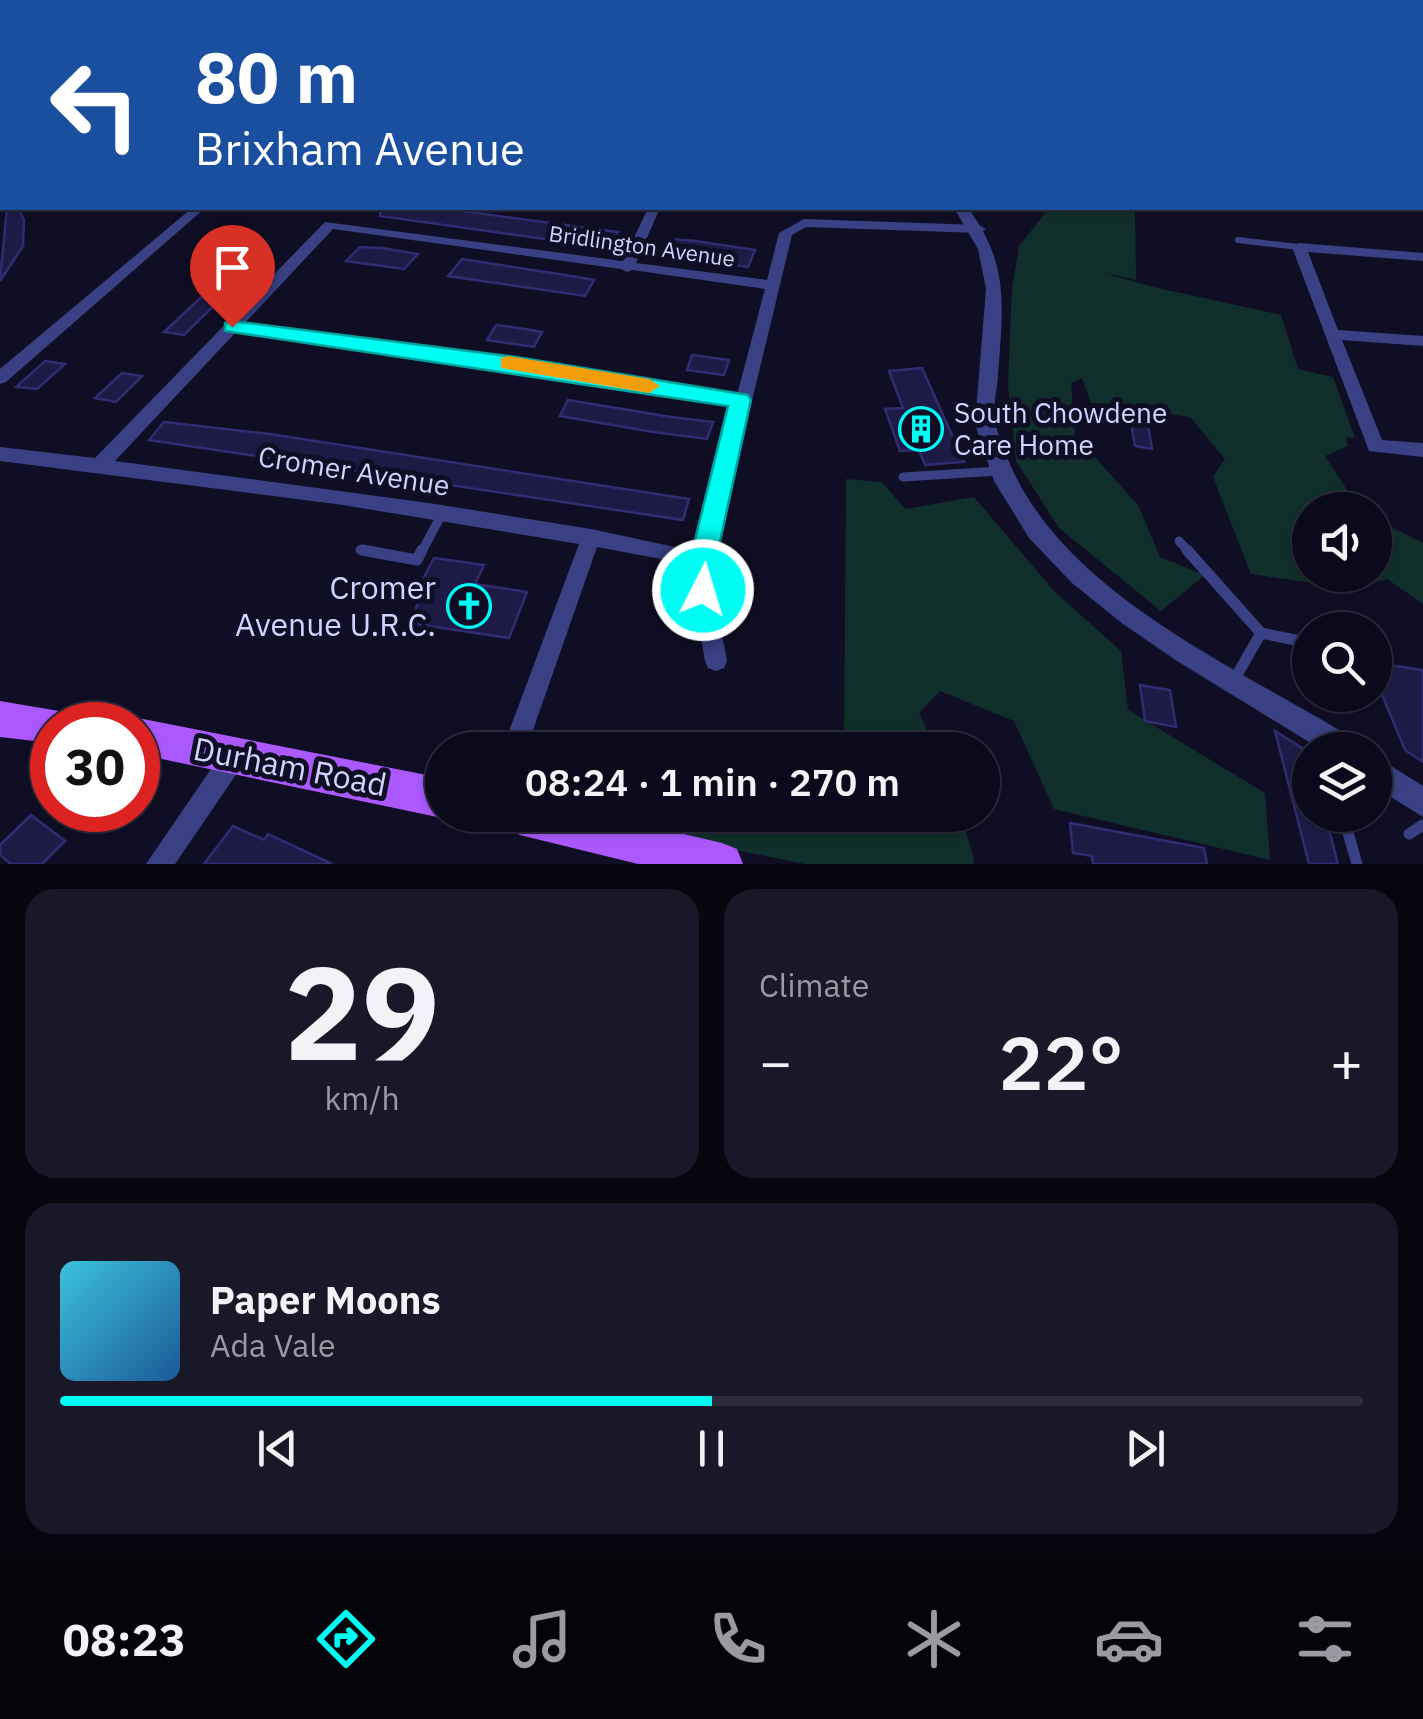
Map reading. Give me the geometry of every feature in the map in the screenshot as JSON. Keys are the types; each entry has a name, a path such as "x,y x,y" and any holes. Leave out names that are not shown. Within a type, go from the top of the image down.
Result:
{"main road":[{"path":"0,719 30,723"},
{"name":"Durham Road","path":"160,740 425,794"},
{"path":"590,832 722,864"}],"street":[{"path":"0,378 196,210"},
{"path":"628,268 653,210"},
{"path":"963,210 979,229 996,270 984,422 999,471 1053,553 1160,637 1317,732"},
{"name":"Bridlington Avenue","path":"232,327 330,224 770,286"},
{"path":"716,661 696,554 706,546 770,286 792,226 979,229"},
{"path":"1423,256 1299,247 1375,446 1423,450"},
{"path":"101,464 232,327 516,364 740,400"},
{"path":"1332,334 1423,341"},
{"name":"Cromer Avenue","path":"1,455 101,464 443,512 684,557 696,554"},
{"path":"521,732 592,537"},
{"path":"159,864 235,754"},
{"path":"1392,782 1423,803"}],"lane":[{"path":"1238,240 1299,247"},
{"path":"904,478 999,471"},
{"path":"360,550 416,560 443,512"},
{"path":"1178,541 1260,633 1292,639"},
{"path":"1234,680 1260,633"},
{"path":"1410,834 1423,825"},
{"path":"1348,832 1357,864"}],"green space":[{"path":"1047,210 1135,210 1136,280 1098,271 1281,315 1298,369 1333,377 1355,438 1346,437 1348,446 1325,456 1348,492 1292,492 1292,580 1251,574 1213,477 1225,459 1190,417 1091,403 1082,378 1071,383 1075,435 1138,505 1160,557 1205,575 1161,611 1059,528 1016,461 1008,386 1012,289 1019,246"},
{"path":"846,479 882,482 905,509 974,497 1054,591 1121,651 1128,710 1265,793 1270,860 1054,809 1014,721 940,691 919,713 928,732 844,732"},
{"path":"1392,528 1423,543 1423,604 1392,582"},
{"path":"672,832 966,832 974,858 973,864 805,864 677,838"}],"building":[{"path":"7,210 19,210 24,220 23,246 0,281"},
{"path":"381,210 455,210 618,232 609,248 380,216"},
{"path":"670,239 755,250 748,267 661,255"},
{"path":"360,247 418,254 404,269 346,261"},
{"path":"462,259 594,280 585,296 448,276"},
{"path":"211,288 221,299 184,335 164,332"},
{"path":"496,325 542,332 534,347 487,340"},
{"path":"692,355 729,360 724,375 687,370"},
{"path":"45,361 65,364 37,389 16,387"},
{"name":"South Chowdene Care Home","path":"922,368 964,462 925,465 919,450 900,451 885,409 903,408 889,371"},
{"path":"122,373 142,376 116,402 95,398"},
{"path":"568,400 713,422 707,439 653,432 560,416"},
{"path":"1130,417 1147,420 1152,449 1135,446"},
{"path":"164,422 270,434 689,499 683,520 149,440"},
{"name":"Cromer Avenue U.R.C.","path":"434,558 484,565 475,584 527,592 509,638 409,623 429,580 423,579"},
{"path":"1392,665 1423,670 1423,762 1405,750 1389,712"},
{"path":"1140,685 1170,690 1176,727 1145,721"},
{"path":"1275,731 1292,742 1292,798"},
{"path":"30,816 30,832 53,832 65,841 42,864 11,864 0,855 0,845"},
{"path":"1070,823 1204,848 1207,864 1093,864 1092,856 1073,853"},
{"path":"233,826 264,840 268,834 332,864 204,864"},
{"path":"1301,832 1330,832 1338,864 1309,864"}],"slow traffic":[{"path":"508,363 649,386"}],"place":[{"name":"South Chowdene Care Home","path":"921,429"},
{"name":"Cromer Avenue U.R.C.","path":"469,606"}],"route":[{"path":"232,327 516,364 740,400 706,546 696,554 703,590"}]}
